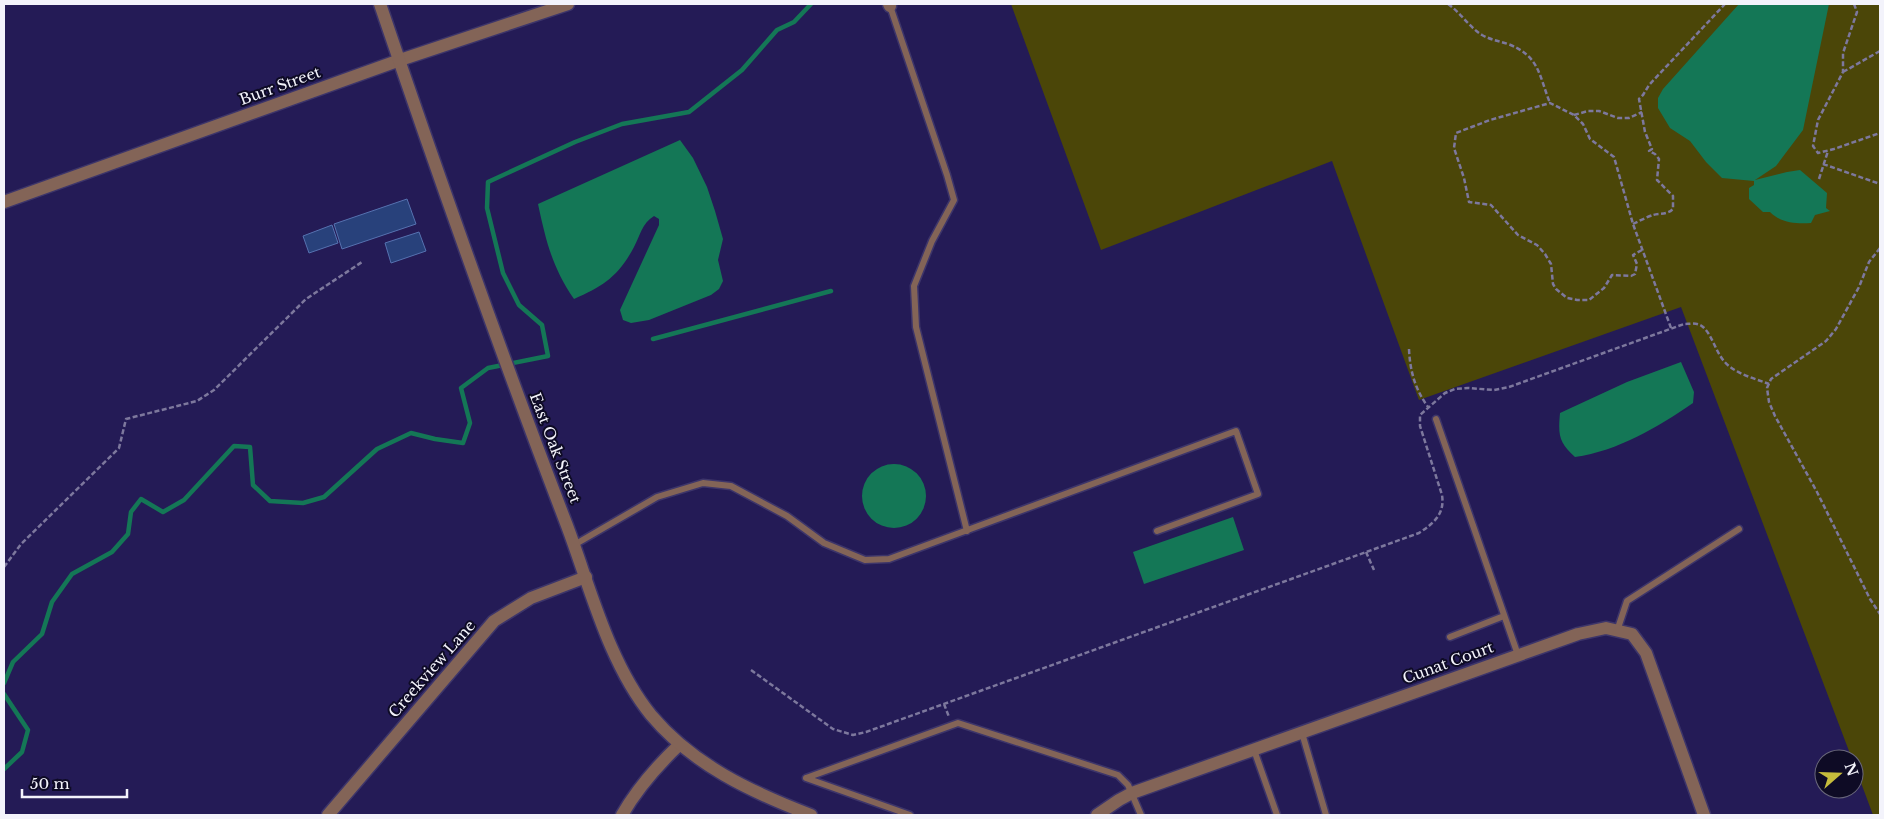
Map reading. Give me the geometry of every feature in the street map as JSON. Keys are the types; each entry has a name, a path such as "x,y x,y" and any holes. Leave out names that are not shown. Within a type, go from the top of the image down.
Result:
{"street":[{"name":"East Oak Street","path":"380,4 432,159 519,400 586,577 605,633 619,665 650,714 679,745 706,765 750,790 811,815"},
{"name":"Burr Street","path":"4,202 400,60 568,4"},
{"name":"Creekview Lane","path":"328,815 494,621 531,598 586,577"},
{"name":"Cunat Court","path":"1097,815 1132,793 1578,634 1606,628 1617,630"},
{"path":"1617,630 1632,634 1646,652 1704,815"},
{"path":"622,815 632,799 679,745"}],"lane":[{"path":"890,5 954,200 932,241 914,286 916,327 968,531"},
{"path":"1436,419 1518,656"},
{"path":"574,545 657,497 703,483 731,486 787,516 824,543 865,560 889,559 1236,431 1258,494 1157,531"},
{"path":"1617,630 1627,601 1739,529"},
{"path":"1450,637 1504,616"},
{"path":"910,815 806,778 958,722 1108,770 1124,779 1141,815"},
{"path":"1302,733 1326,815"},
{"path":"1254,750 1277,815"}],"path":[{"path":"1448,4 1481,34 1491,40 1508,44 1528,56 1535,63 1543,79 1545,94 1550,104 1574,116 1583,124 1590,139 1614,156 1633,224 1671,329"},
{"path":"1633,224 1653,214 1660,215 1673,209 1673,196 1657,180 1659,159 1649,151 1652,148 1645,132 1639,99 1649,85 1725,4"},
{"path":"1854,4 1857,12 1843,53 1843,72 1818,120 1812,146 1818,153 1880,133"},
{"path":"1843,72 1880,52"},
{"path":"1550,104 1490,120 1456,133 1454,148 1464,178 1469,202 1491,204 1518,235 1537,245 1551,264 1553,284 1567,298 1588,300 1604,288 1612,275 1631,276 1635,274 1637,264 1633,255 1642,250"},
{"path":"1574,116 1598,110 1618,118 1629,118 1642,112"},
{"path":"1819,179 1828,151"},
{"path":"1823,164 1880,184"},
{"path":"1880,248 1869,262 1859,286 1836,329 1826,341 1771,379 1766,388 1775,416 1817,492 1870,599 1880,614"},
{"path":"4,567 21,544 119,448 126,419 197,400 214,390 306,299 362,262"},
{"path":"751,670 833,729 844,734 853,735 866,732 1419,533 1433,524 1440,515 1443,504 1442,495 1420,426 1420,414 1445,392 1455,389 1494,390 1509,387 1684,324 1703,326 1720,357 1728,366 1769,384"},
{"path":"1409,349 1410,371 1420,395 1428,407"},
{"path":"1366,552 1374,570"},
{"path":"944,704 952,725"}],"shaded area":[{"path":"1011,4 1880,4 1880,815 1873,815 1864,791 1864,749 1848,749 1681,307 1419,400 1332,161 1101,250"},
{"path":"1739,4 1829,4 1803,130 1776,166 1755,180 1800,170 1827,193 1826,208 1830,211 1815,215 1811,223 1789,222 1774,216 1770,212 1763,212 1749,199 1749,188 1754,185 1754,181 1722,178 1706,162 1690,141 1670,128 1658,108 1658,98 1663,89"},
{"path":"680,140 693,158 707,187 723,239 718,260 723,281 719,289 711,295 649,320 631,323 623,320 620,310 659,225 659,219 654,216 644,226 634,247 616,273 602,285 574,299 555,265 538,204"},
{"path":"1681,362 1694,392 1693,403 1637,437 1591,454 1575,457 1563,443 1559,427 1560,413 1627,382"},
{"path":"888,464 900,464 917,473 924,484 926,496 924,508 917,519 900,528 888,528 876,523 867,514 862,502 862,490 867,478 876,469"},
{"path":"1233,517 1244,550 1144,584 1133,552"}],"building":[{"path":"407,199 416,224 342,249 334,224"},
{"path":"332,225 338,243 309,253 303,236"},
{"path":"419,232 426,251 391,263 385,243"}],"waterway":[{"path":"4,683 13,662 42,634 52,602 72,574 112,552 128,534 131,512 141,499 163,512 184,500 234,446 250,447 253,485 270,501 303,503 324,497 377,449 411,433 463,443 470,423 461,388 488,368 548,356 542,325 519,305 503,273 487,208 488,182 575,142 622,124 689,112 742,70 777,30 794,22 811,4"},
{"path":"653,339 831,291"},
{"path":"4,694 28,730 22,752 4,769"}]}
